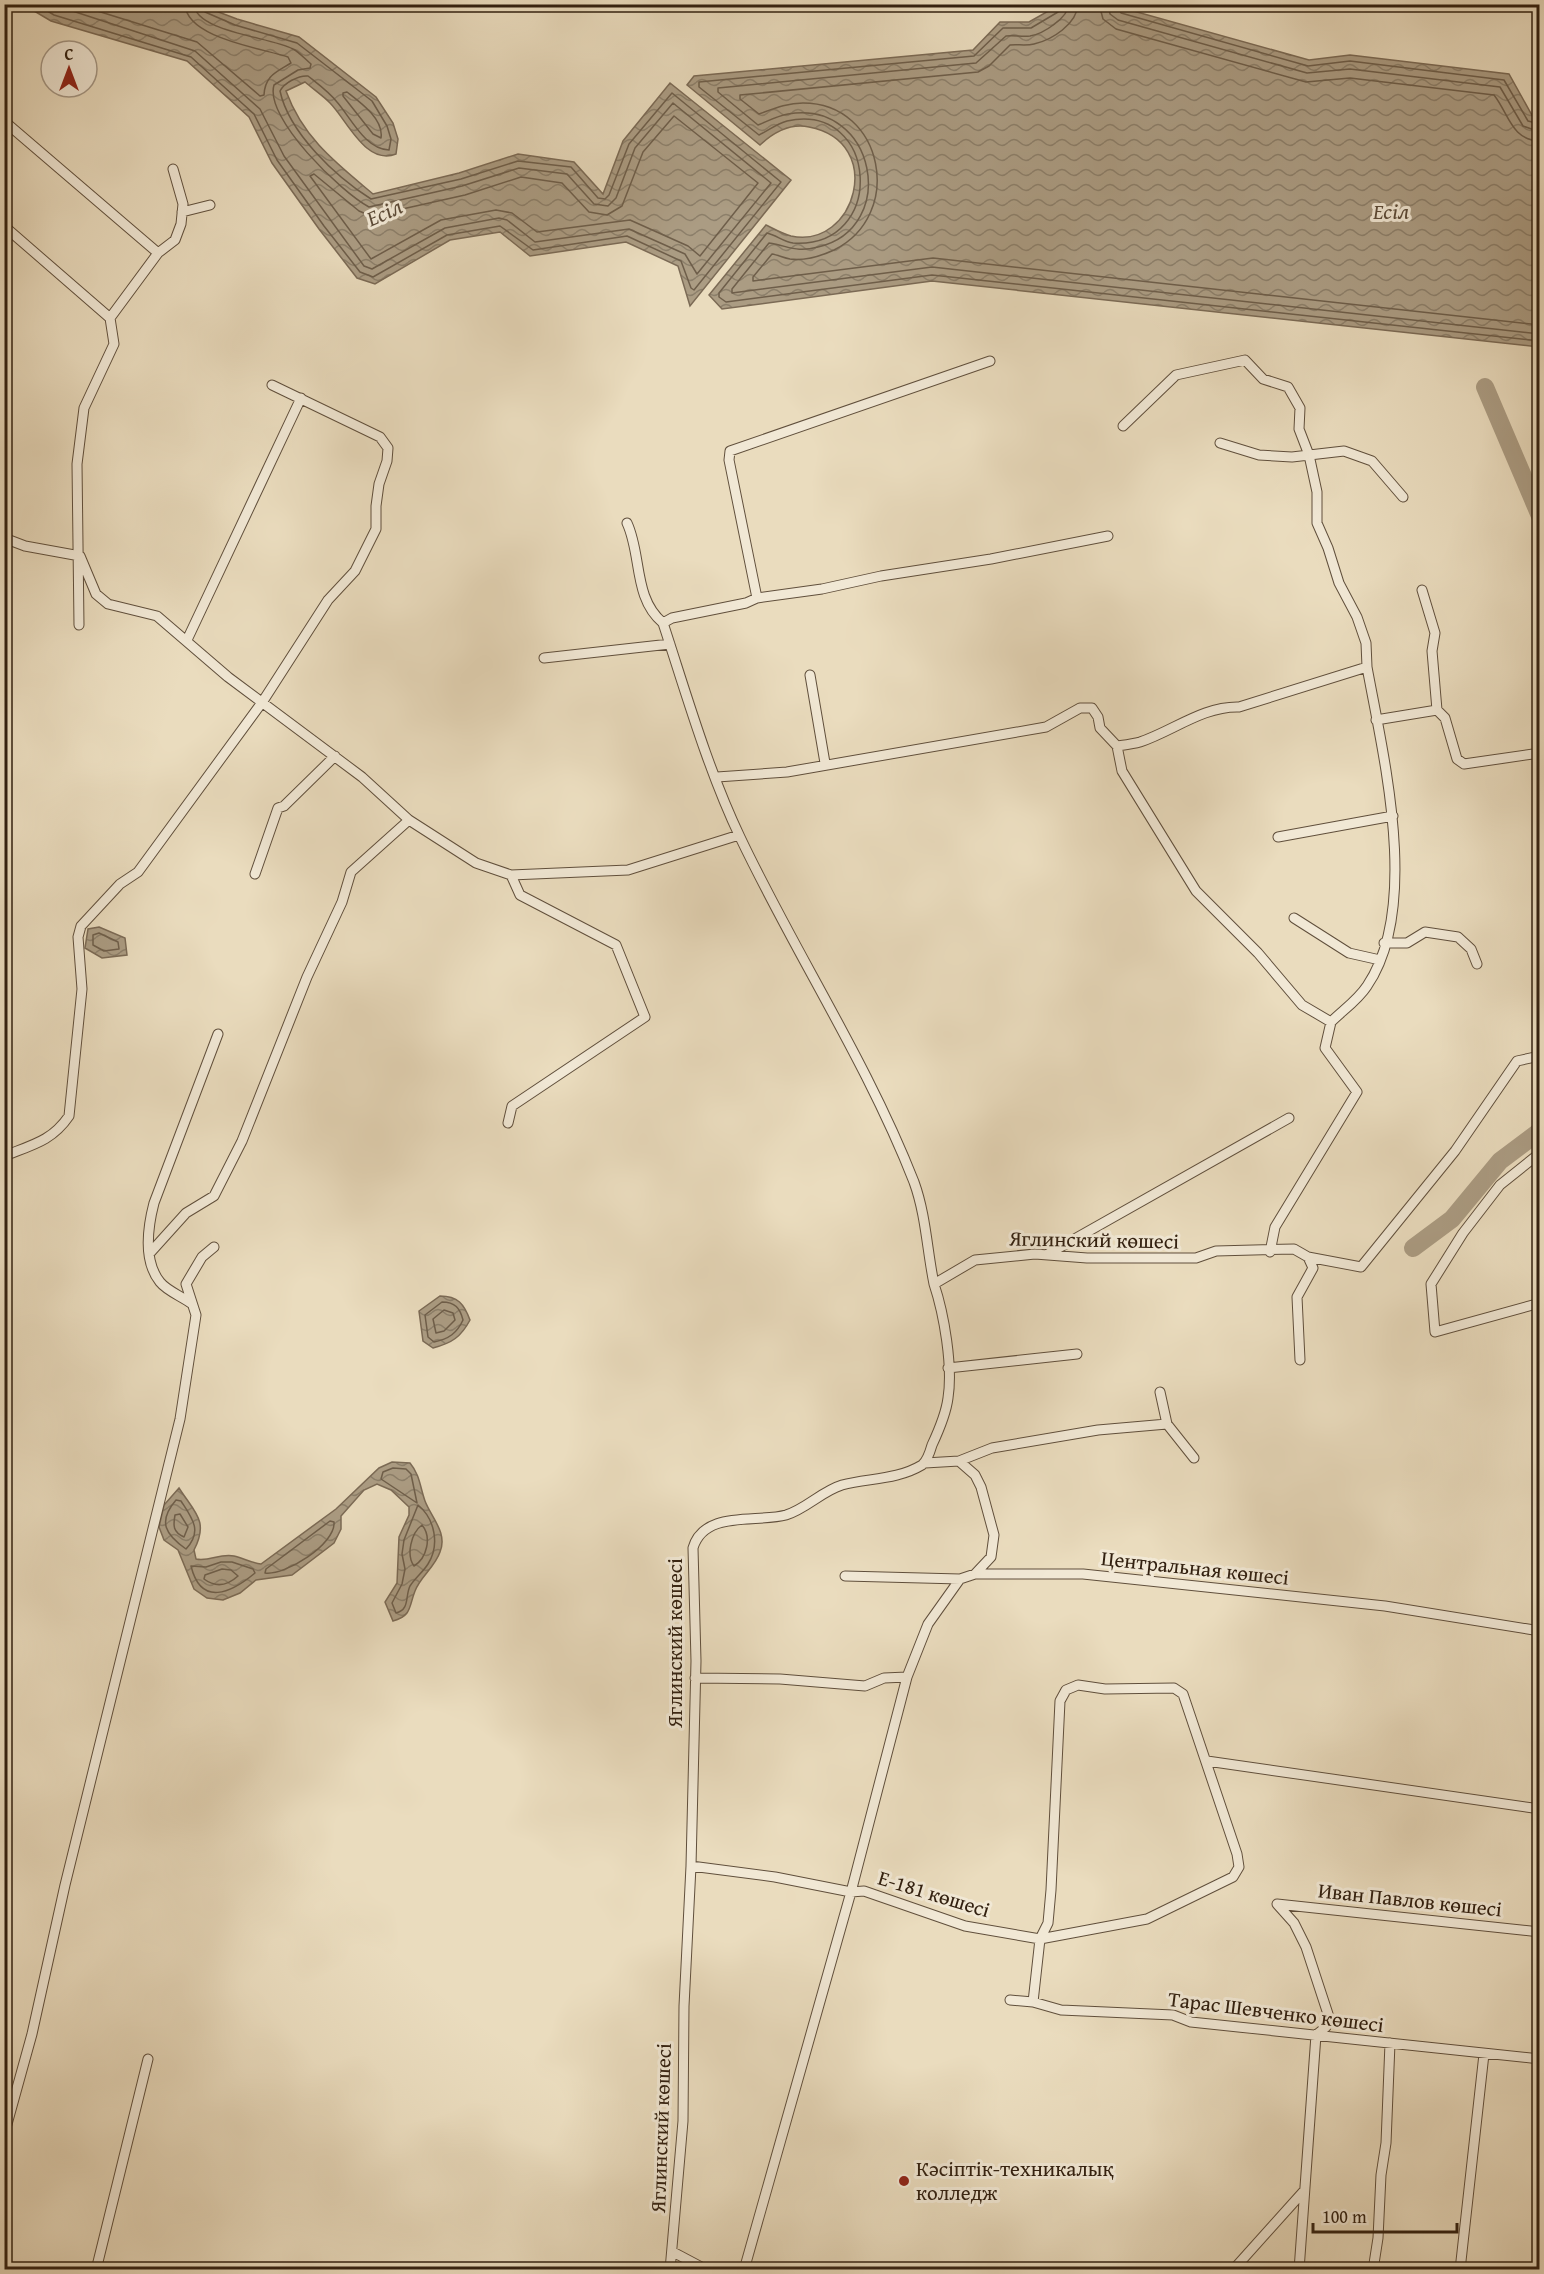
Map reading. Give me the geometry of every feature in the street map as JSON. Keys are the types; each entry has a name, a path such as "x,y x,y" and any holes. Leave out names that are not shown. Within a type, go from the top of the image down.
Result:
{"street":[{"path":"4,121 158,253"},
{"path":"110,318 158,253 175,240 183,204 173,169"},
{"path":"182,212 210,204"},
{"path":"4,226 110,318 114,344 84,408 77,464 80,625"},
{"path":"1123,426 1176,375 1245,360 1263,380 1288,387 1300,408 1299,429 1317,492 1317,524 1339,584 1357,617 1366,643 1367,667 1393,816 1395,858 1392,913 1380,960 1366,988 1331,1022 1325,1048 1357,1092 1280,1219 1270,1252"},
{"path":"757,598 729,460 730,451 990,361"},
{"path":"4,1155 47,1139 58,1131 69,1116 82,989 78,938 81,926 120,884 138,872 263,701 328,600 355,571 376,529 379,484 387,461 388,448 380,437 272,385"},
{"path":"187,640 301,398"},
{"path":"1220,443 1259,455 1292,457 1344,451 1372,461 1403,497"},
{"path":"627,523 635,540 637,568 650,612 663,623 739,835 871,1086 910,1173 924,1217 934,1284 940,1301 948,1368 948,1396 942,1423 925,1463 959,1461 992,1448 1098,1430 1167,1424"},
{"path":"663,623 672,618 746,603 757,598 822,589 881,576 1108,536"},
{"path":"4,538 25,546 80,556"},
{"path":"80,556 96,594 108,604 157,616 228,677 335,756 409,820 476,863 512,875 628,870 739,835"},
{"path":"1422,590 1435,633 1432,651 1437,710 1445,718 1457,759 1464,764 1539,753"},
{"path":"544,658 670,644"},
{"path":"1117,746 1140,742 1177,724 1226,707 1239,707 1367,667"},
{"path":"810,675 825,763"},
{"path":"717,777 787,772 825,763 1046,728 1080,708 1092,708 1098,717 1100,728 1117,746 1122,771 1196,891 1258,953 1302,1005 1331,1022"},
{"path":"1376,720 1437,710"},
{"path":"255,874 278,808 284,806 335,756"},
{"path":"1278,837 1393,816"},
{"path":"149,1254 186,1213 214,1196 242,1141 307,977 342,902 351,872 409,820"},
{"path":"508,1123 512,1106 645,1017 616,945 520,895 512,875"},
{"path":"1294,918 1349,953 1380,960"},
{"path":"1384,943 1407,943 1425,932 1458,936 1471,949 1477,964"},
{"path":"192,1304 160,1282 149,1254 147,1230 154,1203 218,1034"},
{"name":"Яглинский көшесі","path":"934,1284 975,1260 1048,1254 1088,1258 1196,1258 1216,1251 1270,1252 1294,1249 1308,1257 1361,1268 1455,1151 1517,1061 1539,1056"},
{"path":"1048,1254 1289,1118"},
{"path":"1539,1153 1500,1185 1463,1233 1431,1284 1435,1332 1539,1303"},
{"path":"4,2135 32,2034 65,1885 180,1419 196,1316 186,1284 202,1257 214,1246"},
{"path":"1300,1360 1298,1297 1313,1268 1308,1257"},
{"path":"948,1368 1077,1354"},
{"path":"1160,1392 1167,1424 1194,1458"},
{"path":"959,1461 975,1475 981,1487 994,1535 991,1557 975,1574"},
{"name":"Яглинский көшесі","path":"670,2270 683,2121 684,2006 691,1866 695,1678 693,1548 696,1538 704,1530 731,1520 786,1515 810,1505 840,1486 901,1475 925,1463"},
{"name":"Центральная көшесі","path":"845,1576 960,1580 975,1574 1083,1574 1385,1606 1539,1631"},
{"path":"744,2270 851,1892 907,1677 928,1624 960,1580"},
{"path":"695,1678 780,1679 864,1686 884,1678 907,1677"},
{"path":"1033,2002 1040,1939 1048,1923 1059,1755 1059,1701 1066,1690 1078,1685 1105,1689 1174,1688 1183,1694 1207,1761 1539,1809"},
{"name":"Е-181 көшесі","path":"691,1866 775,1877 851,1892 864,1891 965,1926 1040,1939 1147,1919 1233,1877 1239,1867 1237,1854 1207,1761"},
{"name":"Иван Павлов көшесі","path":"1316,2035 1326,2027 1328,2014 1306,1947 1294,1923 1277,1904 1539,1932"},
{"name":"Тарас Шевченко көшесі","path":"1010,2000 1033,2002 1061,2010 1173,2015 1191,2022 1539,2059"},
{"path":"1299,2270 1316,2035"},
{"path":"1373,2270 1386,2143 1390,2043"},
{"path":"1460,2270 1484,2054"},
{"path":"96,2270 148,2059"},
{"path":"1233,2270 1303,2192"},
{"path":"673,2252 707,2270"}],"water":[{"name":"Есіл","path":"24,5 200,5 237,19 299,37 376,97 393,123 398,139 396,154 385,156 366,148 330,103 305,82 286,91 293,108 311,136 322,149 373,194 459,173 518,154 574,162 603,194 623,141 670,83 791,180 690,306 678,266 626,242 530,256 500,232 450,240 375,284 357,278 319,229 272,163 249,117 187,61 51,21"},
{"name":"Есіл","path":"1059,5 1112,5 1309,60 1350,55 1509,74 1533,117 1539,118 1539,347 932,281 722,309 709,295 766,225 791,236 813,236 832,227 845,212 853,192 854,172 848,152 833,137 809,127 795,126 783,130 760,145 687,85 694,76 973,50 1000,22 1029,22"},
{"path":"99,927 125,938 127,955 102,958 85,948 88,929"},
{"path":"440,1296 460,1302 470,1320 455,1338 433,1348 423,1341 419,1311"},
{"path":"392,1462 410,1463 418,1477 425,1501 442,1538 438,1557 417,1586 409,1610 404,1616 393,1621 385,1602 397,1583 399,1537 409,1515 409,1507 391,1490 377,1484 364,1490 341,1516 341,1529 334,1543 292,1575 256,1580 240,1593 223,1600 207,1598 194,1589 178,1550 164,1540 159,1527 164,1505 179,1488 195,1511 200,1524 194,1550 196,1559 229,1555 261,1564 336,1509 379,1468"}],"waterway":[{"path":"1485,387 1540,516"},
{"path":"1413,1248 1452,1219 1500,1161 1540,1131"}],"place":[{"name":"Кәсіптік-техникалық колледж","path":"904,2181"}]}
